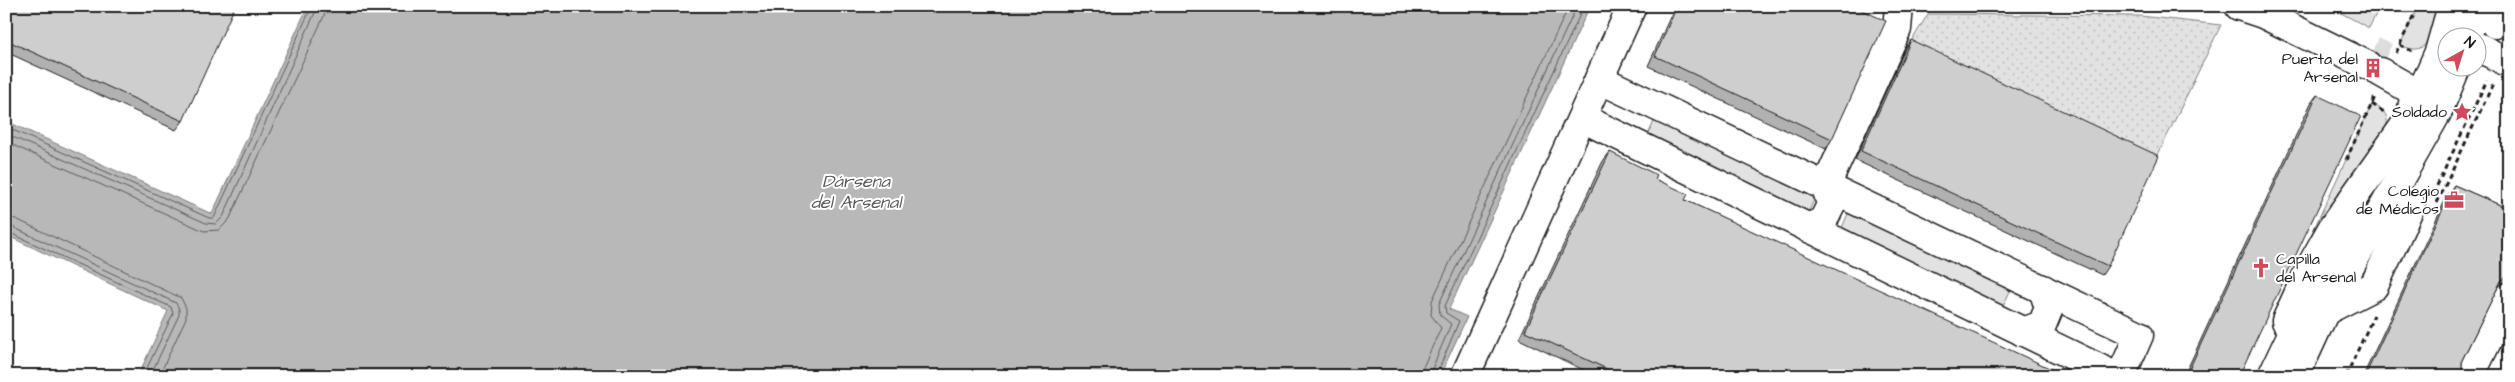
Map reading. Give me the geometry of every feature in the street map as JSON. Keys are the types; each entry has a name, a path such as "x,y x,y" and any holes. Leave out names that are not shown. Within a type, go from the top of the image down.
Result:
{"main road":[{"path":"1465,376 1632,6"},
{"path":"1808,228 1822,221 1832,205 1826,186 1897,29 1899,6"},
{"path":"2238,6 2263,14 2377,61 2419,70 2438,63"},
{"path":"2286,6 2377,61 2410,89 2414,99 2417,126 2295,376"},
{"path":"2450,28 2452,6"},
{"path":"2467,28 2472,6"},
{"path":"2476,28 2493,12"},
{"path":"2488,51 2509,63"},
{"path":"1599,78 2139,335 2121,376"},
{"path":"2272,376 2306,302 2329,263 2417,126 2438,111 2444,78"},
{"path":"1582,118 2115,376"},
{"path":"2326,311 2374,286 2411,205"},
{"path":"2023,332 2042,325 2049,308 2043,289"},
{"path":"2470,376 2509,298"}],"shaded area":[{"path":"2328,6 2380,6 2369,28"},
{"path":"2418,6 2438,6 2428,40 2424,46 2418,49 2411,49 2400,45"},
{"path":"1928,14 2140,16 2221,25 2153,165 1906,50"},
{"path":"2372,104 2385,113 2387,119 2386,128 2310,237"},
{"path":"1656,117 1817,193 1808,213 1647,137"},
{"path":"1850,209 2013,285 2003,306 1841,230"}],"water":[{"name":"Dársena del Arsenal","path":"308,6 1590,6 1449,309 1467,317 1440,376 138,376 168,311 6,235 6,121 212,214"}],"building":[{"path":"6,6 235,6 183,121 6,40"},
{"path":"1677,6 1853,6 1886,21 1832,139 1655,56"},
{"path":"1911,40 2159,156 2108,266 1861,151"},
{"path":"2317,95 2361,116 2239,376 2186,376"},
{"path":"1610,152 1657,175 1655,179 1688,194 1685,200 2060,373 2059,376 1622,376 1525,331"},
{"path":"2454,185 2509,209 2509,274 2501,281 2462,360 2462,374 2464,376 2365,376"}],"tunnel":[{"path":"2373,51 2386,57"}],"place":[{"name":"Puerta del Arsenal","path":"2373,68"},
{"name":"Soldado","path":"2462,112"},
{"name":"Colegio de Médicos","path":"2454,200"},
{"name":"Capilla del Arsenal","path":"2261,268"}]}
